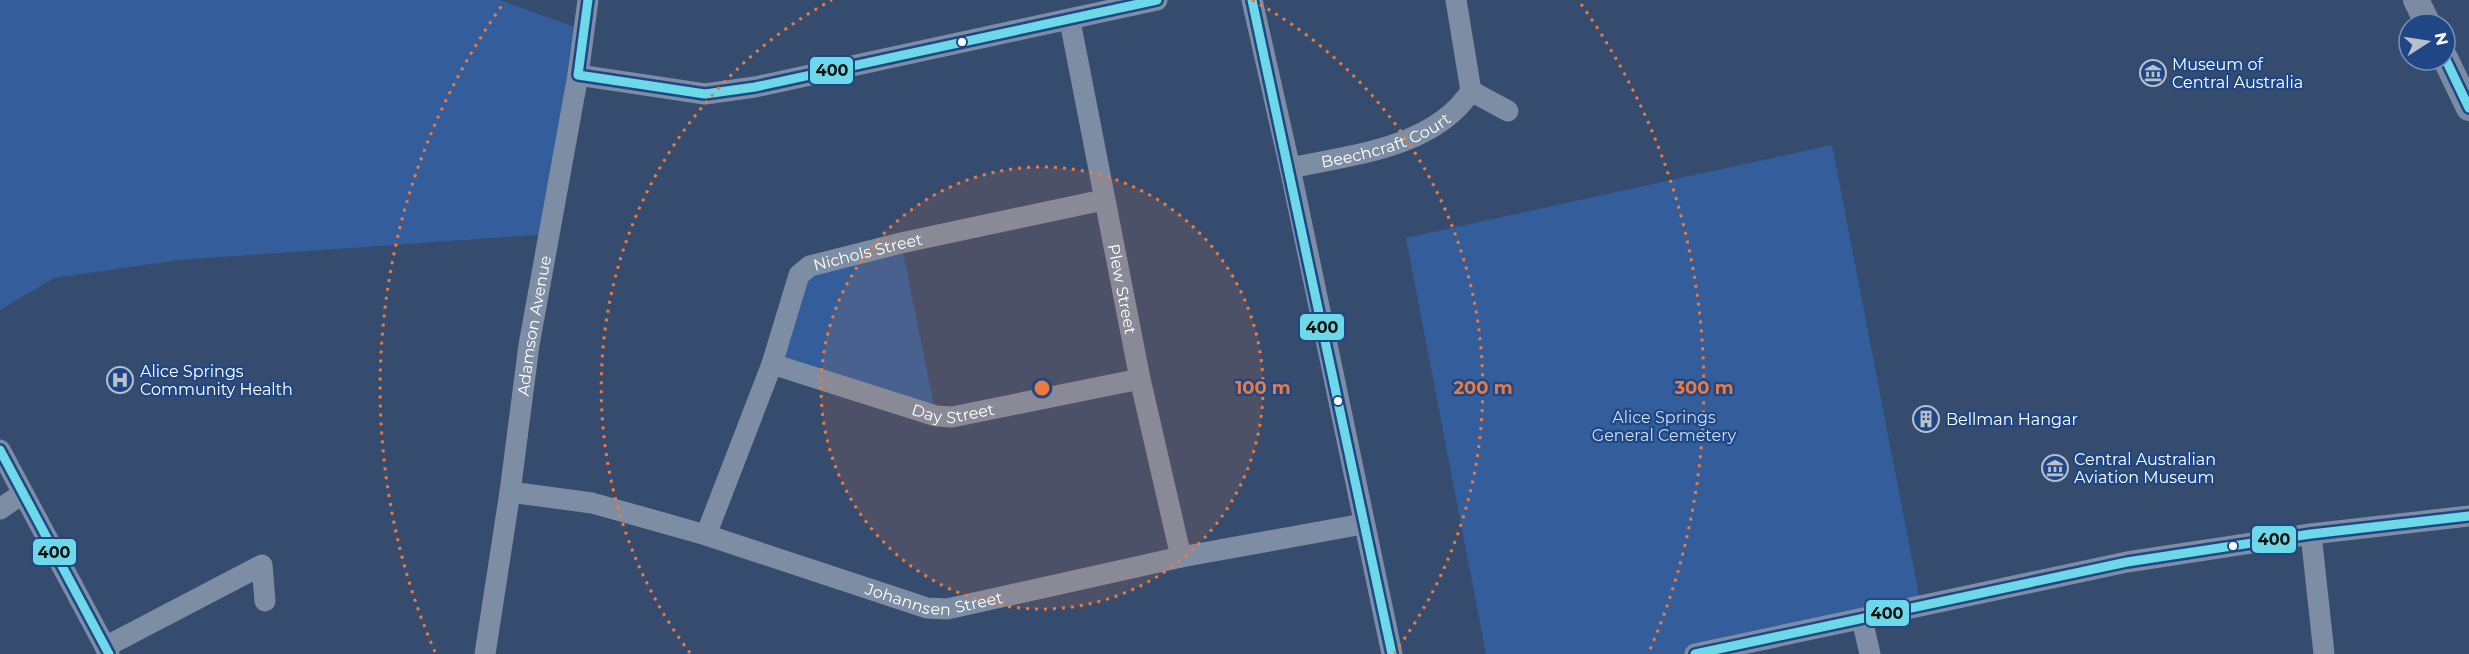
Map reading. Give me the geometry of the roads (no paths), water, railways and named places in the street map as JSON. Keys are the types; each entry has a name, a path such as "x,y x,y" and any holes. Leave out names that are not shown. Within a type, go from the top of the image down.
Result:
{"main road":[{"path":"2452,72 2469,108"}],"street":[{"name":"Adamson Avenue","path":"485,654 510,492 529,345 578,75 588,0"},
{"path":"578,75 705,94 755,87 1070,21 1156,0"},
{"path":"1252,0 1290,168 1392,654"},
{"path":"1456,0 1471,91 1509,111"},
{"name":"Plew Street","path":"1070,21 1103,200 1140,379 1181,557"},
{"name":"Beechcraft Court","path":"1290,168 1389,147 1436,125 1460,107 1471,91"},
{"name":"Nichols Street","path":"706,535 772,364 799,275 810,266 901,243 1103,200"},
{"name":"Day Street","path":"772,364 936,416 952,417 1140,379"},
{"path":"0,450 107,651 262,565 265,601"},
{"name":"Johannsen Street","path":"510,492 592,503 706,535 927,608 947,609 1181,557 1363,524"},
{"path":"0,509 22,494"},
{"path":"1695,654 2127,562 2311,534 2469,516"},
{"path":"2311,534 2324,654"},
{"path":"1862,619 1870,654"}],"place":[{"name":"Museum of Central Australia","path":"2153,73"},
{"name":"Alice Springs Community Health","path":"120,380"},
{"name":"Bellman Hangar","path":"1926,419"},
{"name":"Central Australian Aviation Museum","path":"2055,468"}],"park label":[{"name":"Alice Springs General Cemetery","path":"1664,426"}]}
